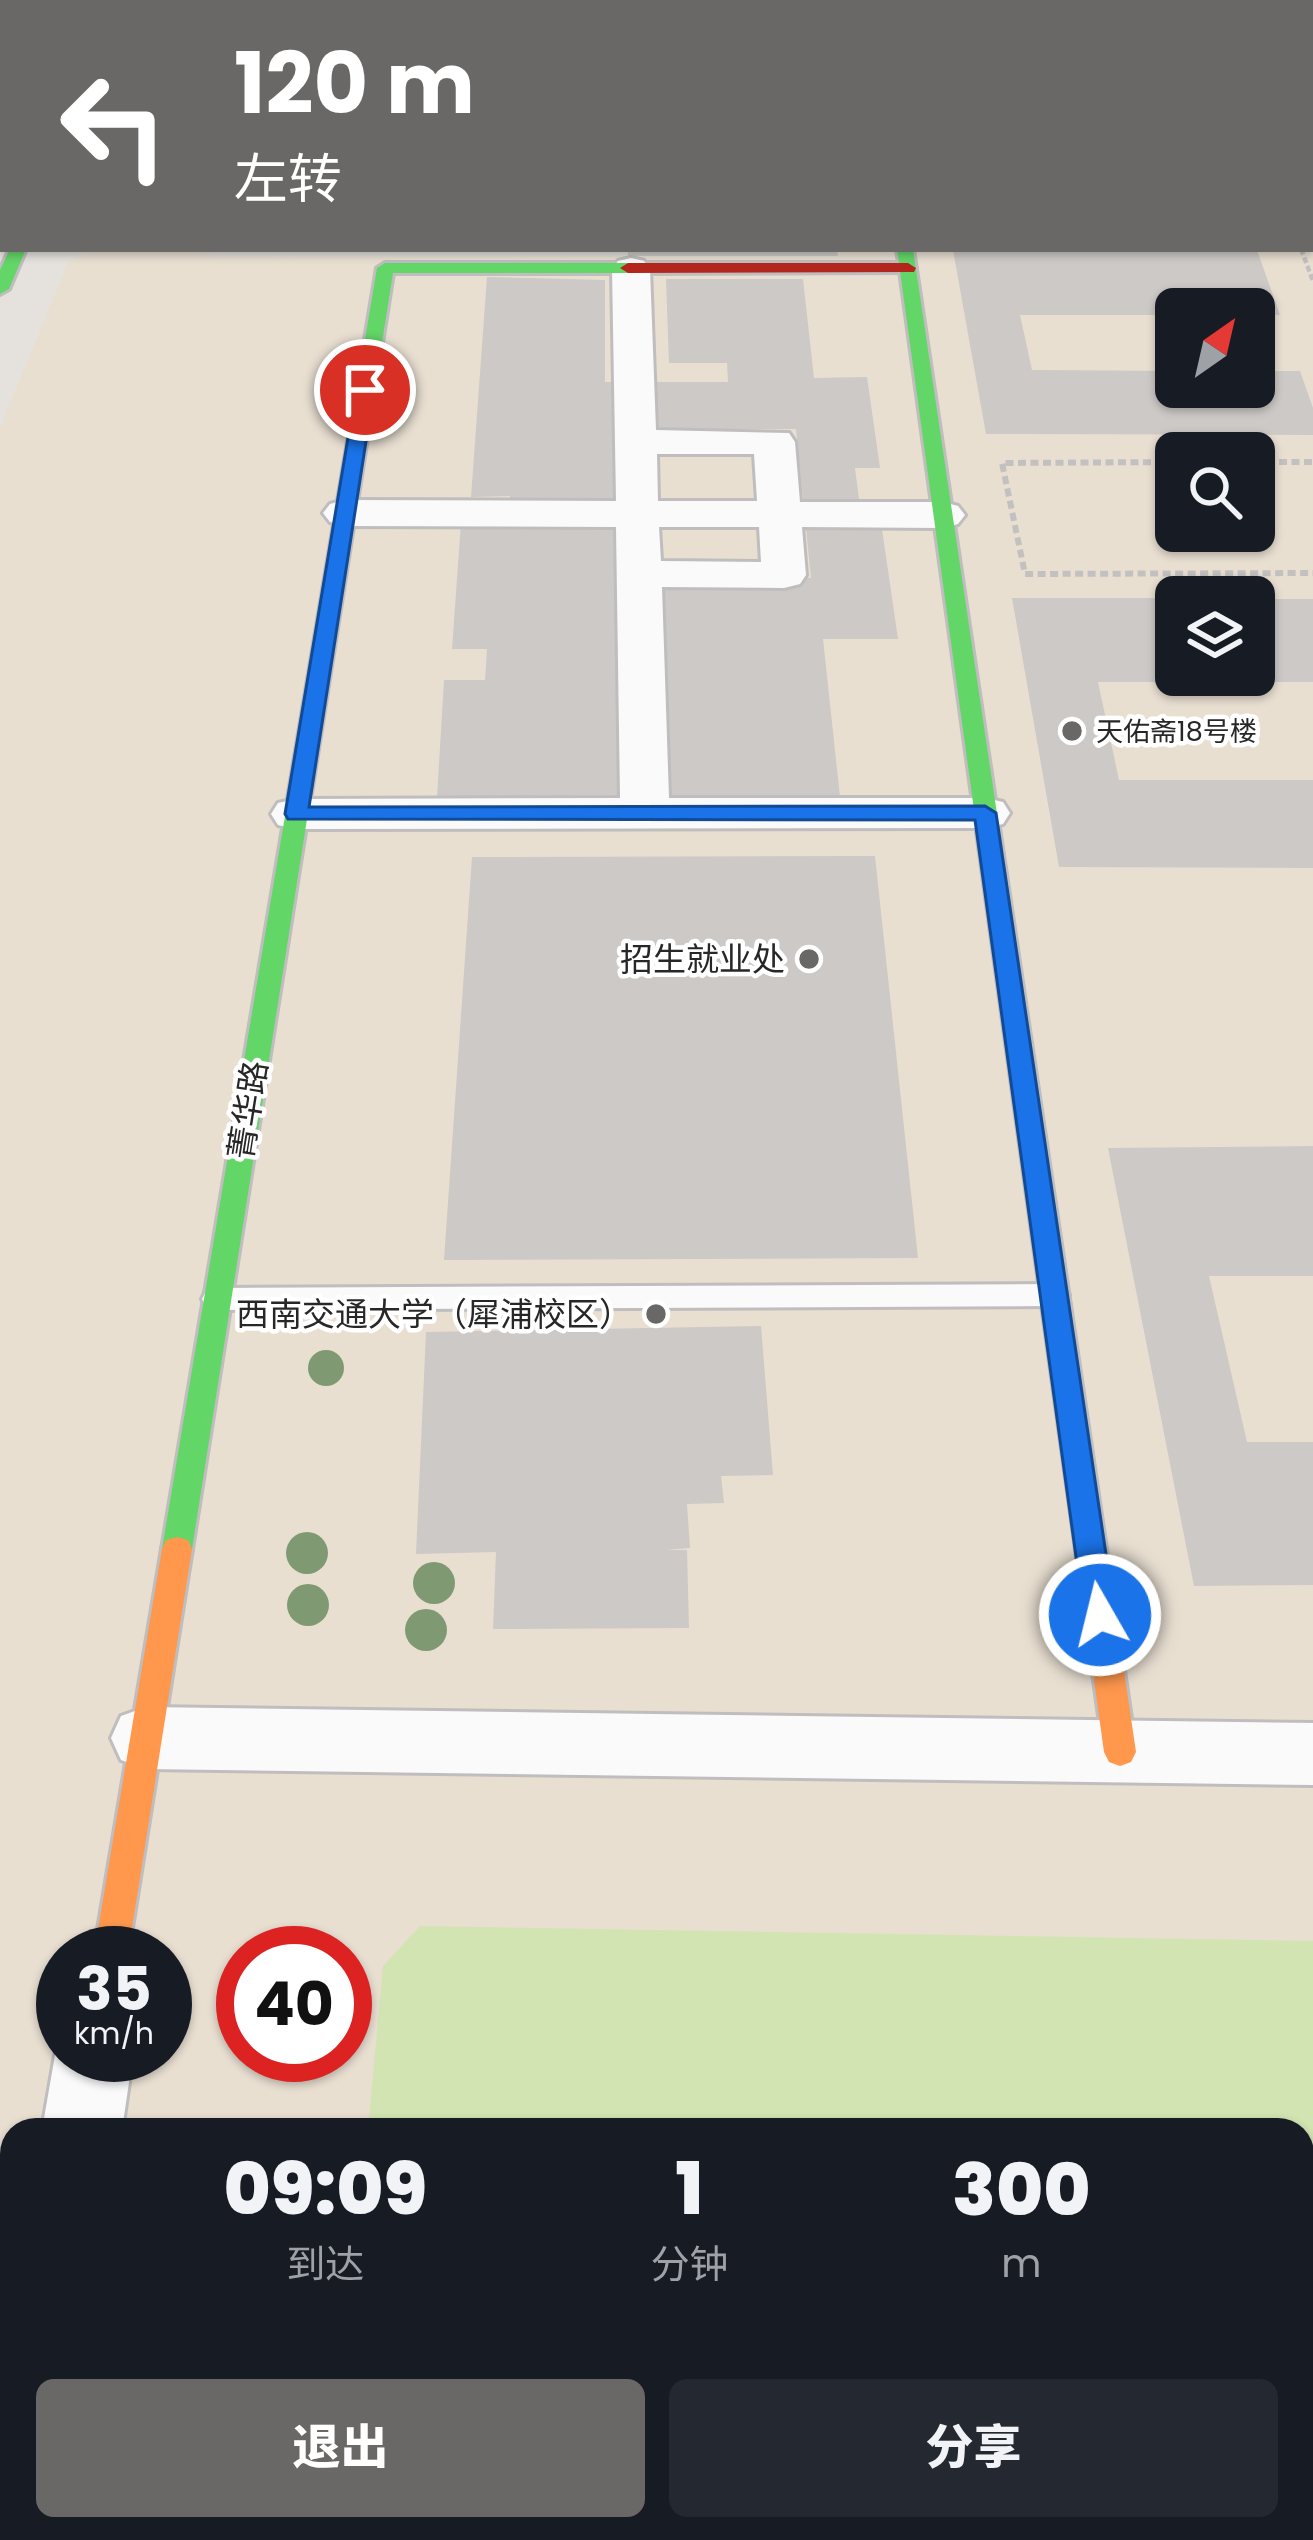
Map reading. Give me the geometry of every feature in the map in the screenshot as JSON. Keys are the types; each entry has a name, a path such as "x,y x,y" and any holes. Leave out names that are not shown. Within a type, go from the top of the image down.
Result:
{"street":[{"path":"0,290 17,252"},
{"path":"644,814 631,268 906,258 1120,1752"},
{"name":"菁华路","path":"115,1926 385,268 631,268"},
{"path":"636,442 775,442 784,574 640,574"},
{"path":"345,513 943,515"},
{"path":"296,814 985,813"},
{"path":"146,1738 1313,1754"},
{"path":"84,2118 90,2082"}],"lane":[{"path":"217,1299 1054,1295"}],"path":[{"path":"1302,252 1313,281"},
{"path":"1155,462 1002,463 1024,574 1313,573"},
{"path":"1275,462 1313,462"}],"shaded area":[{"name":"西南交通大学（犀浦校区）","path":"88,252 205,252 213,257 1313,252 1313,2118 0,2118 0,428 68,263"}],"green space":[{"path":"420,1926 1313,1941 1313,2118 369,2118 383,1966"}],"building":[{"path":"628,252 837,252 838,256 628,256"},
{"path":"953,252 1258,252 1270,288 1155,288 1155,315 1020,315 1032,370 1155,371 1155,408 1275,408 1275,371 1300,371 1313,408 1313,435 986,434"},
{"path":"487,277 605,280 605,382 728,382 727,363 669,363 666,279 803,279 814,378 867,377 880,468 855,468 862,522 881,522 898,639 823,639 840,797 437,798 444,680 485,680 487,649 452,649 461,522 509,510 510,496 471,497","holes":["621,429 796,429 811,578 620,579"]},
{"name":"天佑斋18号楼","path":"1012,598 1155,598 1155,682 1098,682 1119,780 1313,780 1313,868 1059,867"},
{"name":"天佑斋18号楼","path":"1275,599 1313,599 1313,682 1275,682"},
{"path":"875,856 918,1258 444,1260 472,857"},
{"path":"1313,1146 1313,1276 1209,1276 1247,1442 1313,1442 1313,1585 1194,1586 1108,1148"},
{"path":"761,1326 773,1475 721,1476 724,1503 687,1504 690,1548 666,1550 687,1550 689,1628 493,1629 496,1552 416,1554 426,1332"}],"traffic: fast":[{"path":"0,289 17,252"},
{"path":"905,252 1056,1305"},
{"path":"177,1549 385,268 628,268"}],"traffic: slow":[{"path":"1056,1305 1120,1752"},
{"path":"115,1926 177,1549"}],"traffic: jam":[{"path":"628,268 908,268"}],"place":[{"name":"天佑斋18号楼","path":"1072,731"},
{"name":"招生就业处","path":"809,959"},
{"name":"西南交通大学（犀浦校区）","path":"656,1314"}],"route":[{"path":"365,390 296,814 985,813 1100,1615"}]}
